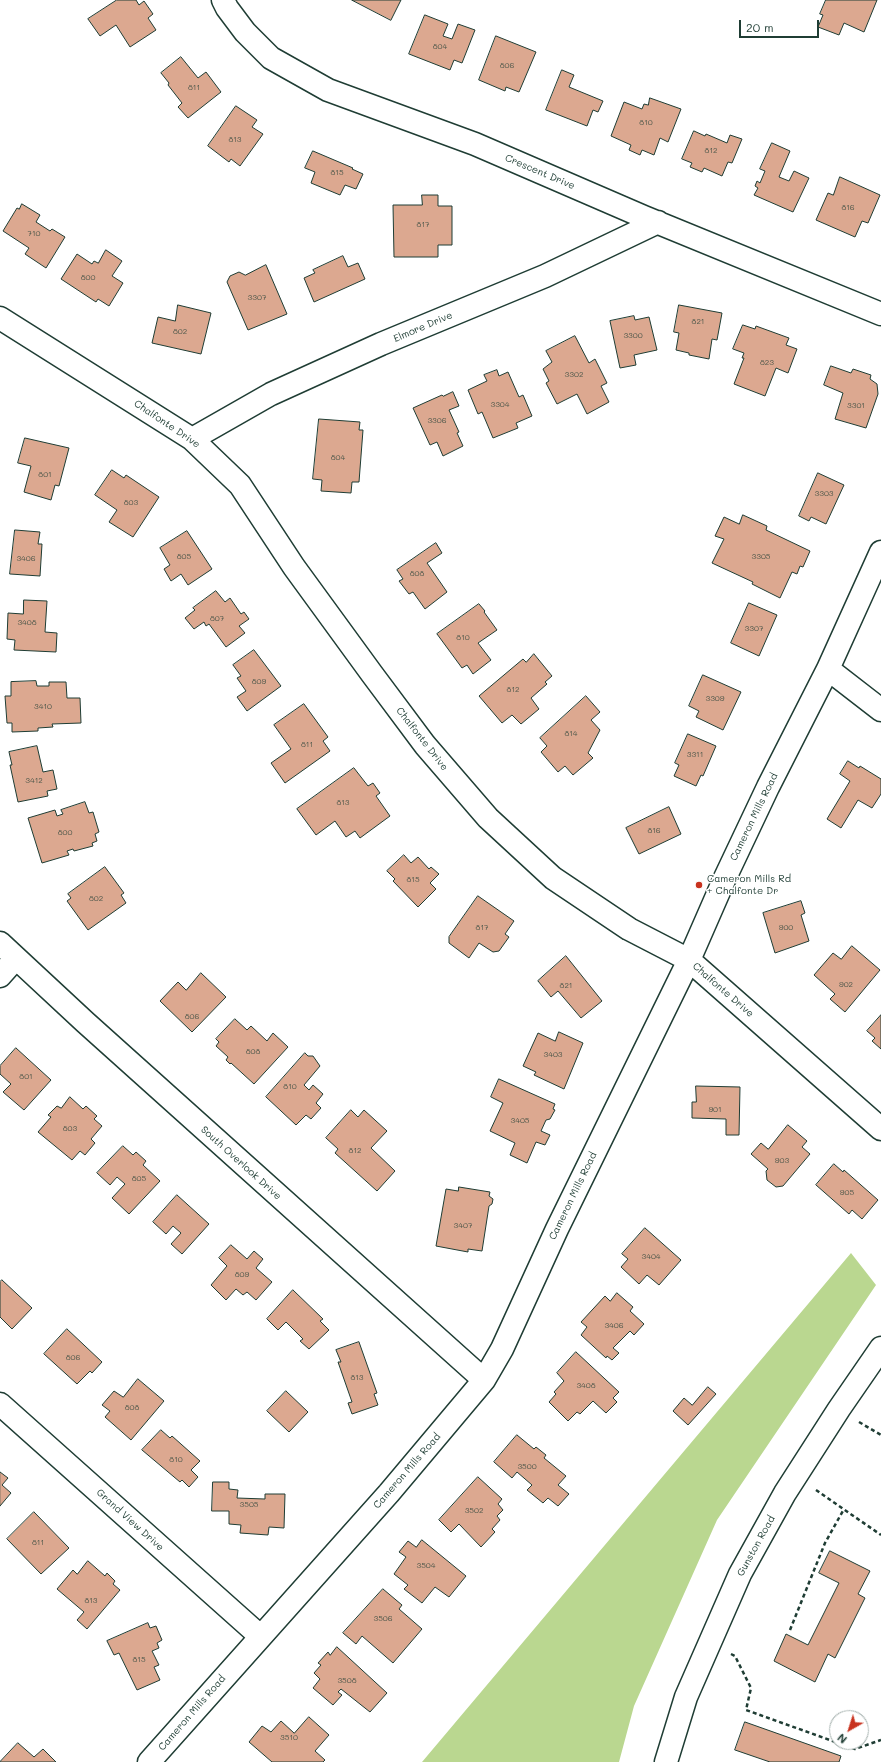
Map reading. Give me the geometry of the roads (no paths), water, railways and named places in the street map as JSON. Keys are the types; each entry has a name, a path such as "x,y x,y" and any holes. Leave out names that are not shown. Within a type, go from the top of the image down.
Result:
{"street":[{"name":"Crescent Drive","path":"223,0 227,8 245,32 271,58 328,90 475,144 658,222 881,314"},
{"name":"Elmore Drive","path":"192,439 271,394 382,344 545,276 658,222"},
{"name":"Chalfonte Drive","path":"0,318 192,439 240,485 294,567 372,674 425,744 488,818 553,878 629,929 689,960 881,1129"},
{"name":"Cameron Mills Road","path":"149,1762 389,1493 484,1380 502,1349 556,1229 689,960 761,802 828,670 881,552"},
{"path":"828,670 881,710"},
{"name":"South Overlook Drive","path":"0,944 484,1380"},
{"path":"0,976 16,958"},
{"name":"Gunston Road","path":"666,1762 686,1697 740,1574 785,1493 839,1409 881,1348"},
{"name":"Grand View Drive","path":"0,1404 260,1636"}],"place":[{"name":"Cameron Mills Rd + Chalfonte Dr","path":"699,885"}]}
